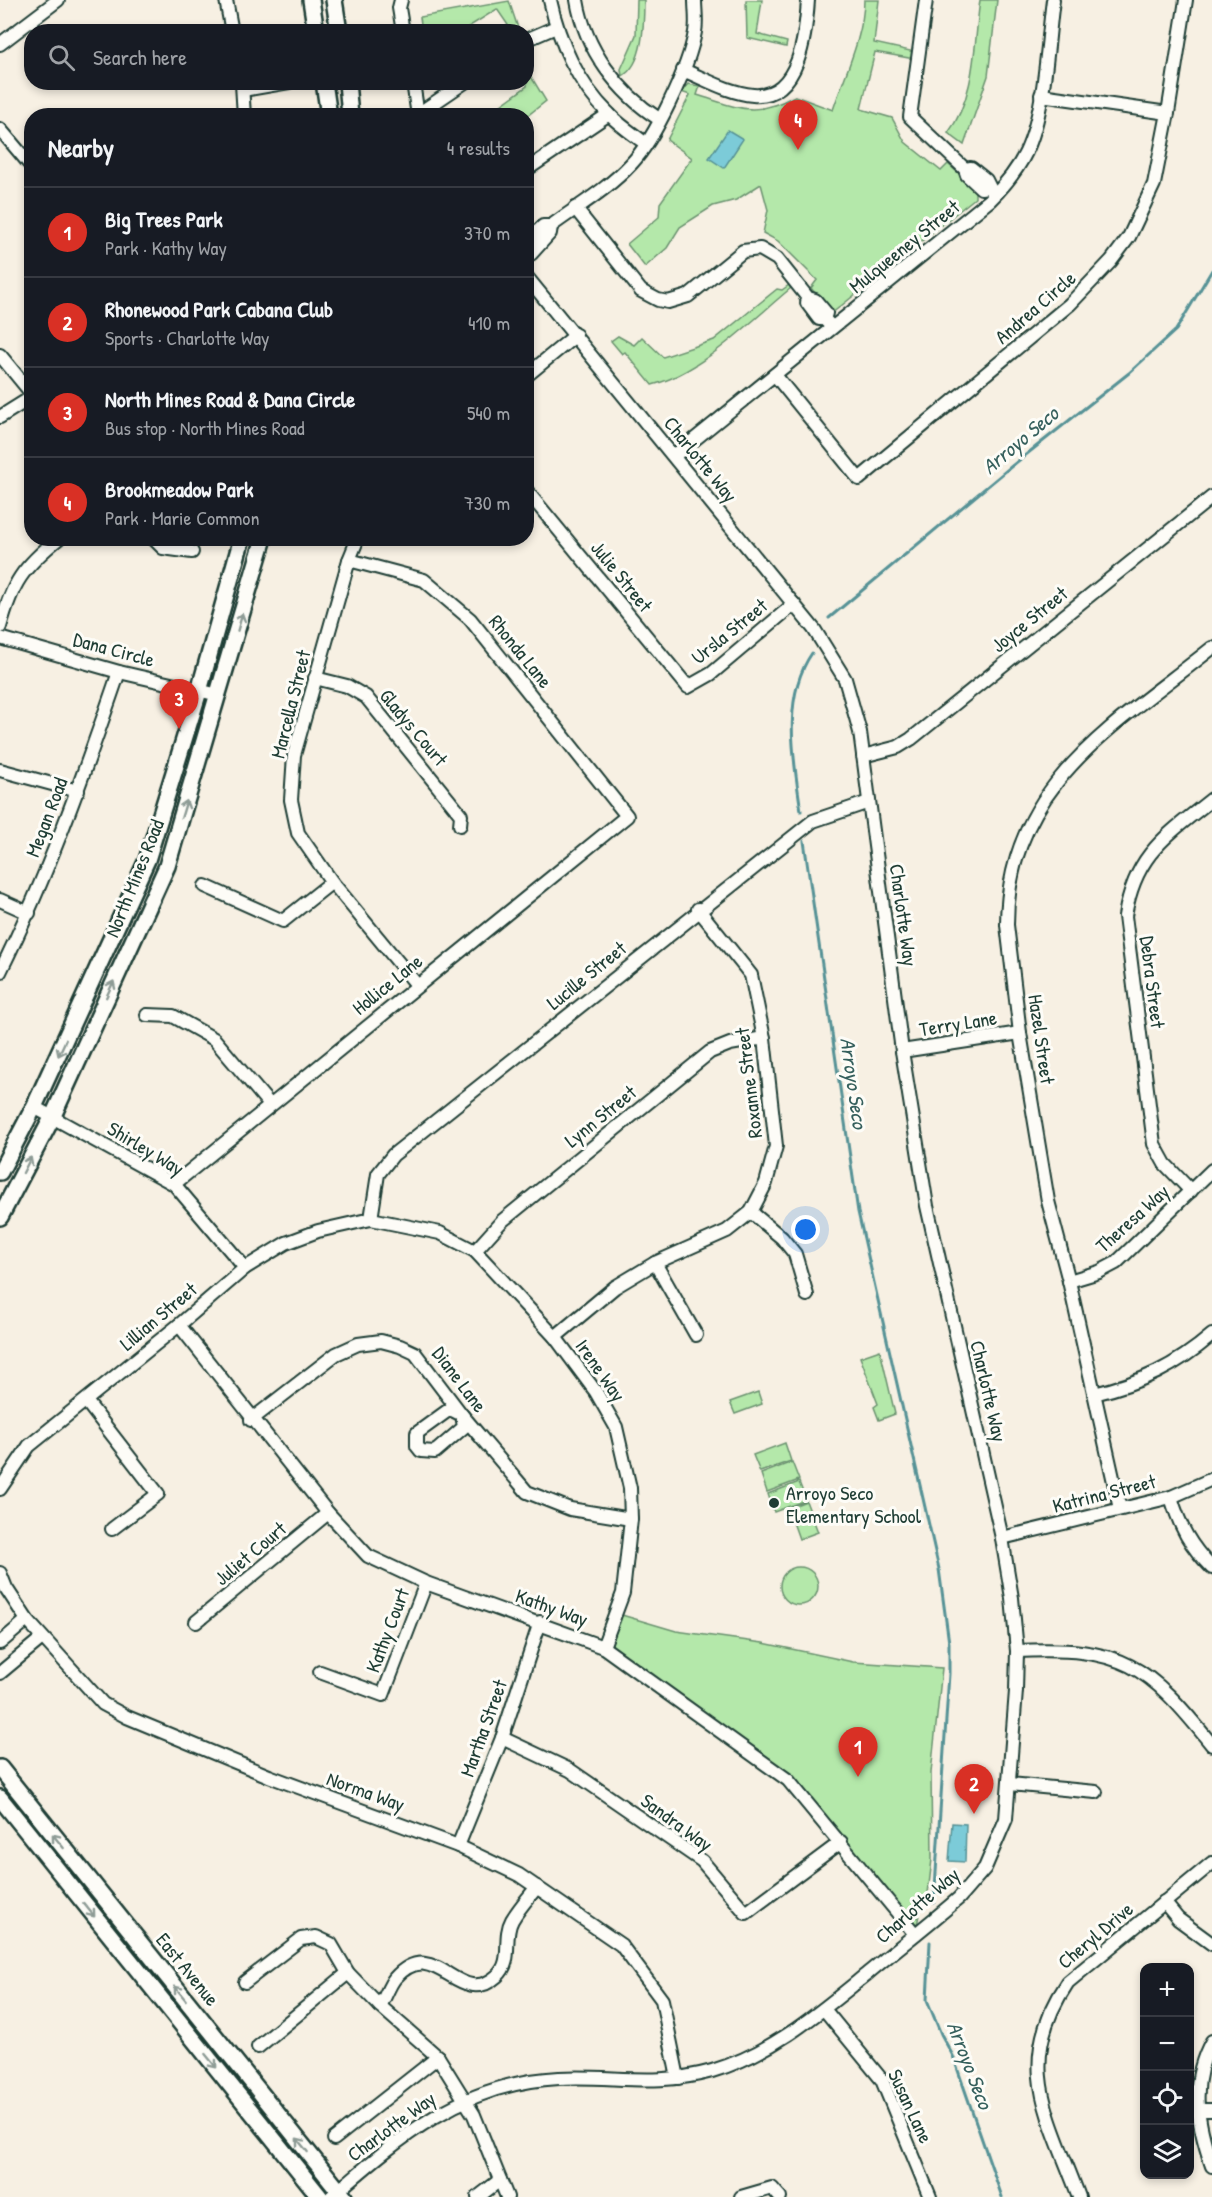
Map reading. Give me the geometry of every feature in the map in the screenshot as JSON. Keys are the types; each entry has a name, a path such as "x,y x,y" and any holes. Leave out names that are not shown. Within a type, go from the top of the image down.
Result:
{"main road":[{"path":"311,0 315,24"},
{"path":"334,0 338,24"},
{"path":"325,90 328,108"},
{"path":"348,90 349,108"},
{"name":"North Mines Road","path":"0,1172 34,1107 147,860 199,691 240,546"},
{"name":"North Mines Road","path":"0,1217 52,1118 167,866 262,546"},
{"name":"East Avenue","path":"0,1768 338,2195"},
{"name":"East Avenue","path":"0,1798 320,2197"}],"street":[{"path":"26,24 58,0"},
{"path":"226,0 230,24"},
{"path":"401,0 399,8 402,24"},
{"path":"550,0 556,27 578,74 609,114 645,143"},
{"path":"577,0 588,36 603,64 619,86 644,110 659,120"},
{"path":"534,234 543,226 551,226 609,185 633,163 659,120 683,70 695,32 695,0"},
{"path":"683,70 741,93 757,95 777,89 793,72 800,58 808,0"},
{"path":"926,0 910,117 964,169 971,168 986,180 991,191"},
{"name":"Mulqueeney Street","path":"674,456 833,329 991,191 1010,179 1026,152 1035,129 1053,0"},
{"path":"1041,95 1168,113 1186,0"},
{"path":"0,44 24,26"},
{"path":"534,37 556,27"},
{"path":"242,90 243,108"},
{"path":"413,90 417,108"},
{"path":"428,108 454,90"},
{"name":"Andrea Circle","path":"775,375 859,478 1070,304 1111,261 1134,227 1154,184 1168,113"},
{"path":"534,165 609,114"},
{"path":"0,129 24,158"},
{"path":"575,208 647,296 668,302 683,298 743,251 760,249 777,260 808,298 815,300 826,313 824,319 833,329"},
{"path":"534,251 550,233 551,226"},
{"name":"Charlotte Way","path":"338,2195 414,2129 464,2100 491,2090 534,2080 582,2078 647,2081 678,2078 722,2068 757,2053 797,2029 920,1931 973,1883 993,1852 1006,1819 1010,1784 1017,1651 1012,1598 1002,1538 927,1206 902,1051 860,732 845,679 814,629 534,285"},
{"path":"534,369 576,334"},
{"path":"0,355 24,386"},
{"path":"0,417 24,401"},
{"name":"Joyce Street","path":"863,756 898,747 911,739 1212,497"},
{"name":"Julie Street","path":"534,500 688,687"},
{"path":"0,627 9,594 19,576 49,546"},
{"path":"161,546 192,552"},
{"name":"Marcella Street","path":"355,546 294,755 291,800 298,833 332,882 417,985"},
{"name":"Rhonda Lane","path":"349,560 424,580 470,619 627,816"},
{"name":"Ursla Street","path":"688,687 711,674 794,604"},
{"name":"Dana Circle","path":"0,638 119,672 219,696"},
{"name":"Hazel Street","path":"1120,1509 1069,1281 1048,1201 1020,1033 1007,925 1007,896 1018,853 1037,810 1053,784 1073,761 1212,648"},
{"name":"Megan Road","path":"0,972 29,913 78,791 119,672"},
{"name":"Gladys Court","path":"315,678 347,686 366,697 461,815 460,825"},
{"path":"0,770 78,791"},
{"name":"Debra Street","path":"1191,1191 1165,1164 1154,1144 1125,916 1129,894 1138,871 1150,852 1212,799"},
{"name":"Lucille Street","path":"371,1219 378,1174 393,1155 698,909 813,821 869,801"},
{"name":"Hollice Lane","path":"174,1184 627,816"},
{"path":"205,886 284,921 332,882"},
{"path":"0,900 29,913"},
{"name":"Roxanne Street","path":"555,1337 615,1287 655,1263 727,1231 751,1212 766,1183 776,1146 764,1038 751,975 698,909"},
{"path":"147,1015 173,1016 214,1039 270,1105"},
{"name":"Terry Lane","path":"902,1051 1020,1033"},
{"name":"Lynn Street","path":"475,1251 502,1221 710,1052 730,1044 764,1038"},
{"name":"Shirley Way","path":"34,1107 174,1184 245,1268"},
{"name":"Theresa Way","path":"1069,1281 1099,1272 1116,1263 1212,1170"},
{"path":"751,1212 782,1238 795,1254 807,1295"},
{"name":"Irene Way","path":"371,1219 440,1233 475,1251 555,1337 596,1392 616,1427 630,1488 631,1519 622,1593 603,1647"},
{"name":"Lillian Street","path":"0,1489 29,1446 179,1325 245,1268 286,1243 318,1231 371,1219"},
{"path":"655,1263 696,1335"},
{"name":"Kathy Way","path":"179,1325 251,1420 328,1513 368,1556 426,1583 603,1647 789,1780 920,1931"},
{"path":"1094,1394 1130,1386 1162,1372 1187,1356 1212,1335"},
{"name":"Diane Lane","path":"251,1420 336,1354 358,1344 381,1341 415,1353 462,1415 527,1492 570,1509 631,1519"},
{"path":"86,1401 158,1494 112,1529"},
{"name":"Katrina Street","path":"1002,1538 1171,1497 1212,1479"},
{"path":"1171,1497 1179,1524 1187,1540 1212,1568"},
{"name":"Juliet Court","path":"196,1622 328,1513"},
{"name":"Norma Way","path":"0,1573 6,1588 27,1620 103,1704 127,1717 269,1776 458,1846 519,1875 621,1945 662,2000 678,2078"},
{"name":"Kathy Court","path":"320,1672 383,1695 426,1583"},
{"path":"0,1643 27,1620"},
{"name":"Martha Street","path":"458,1846 502,1738 540,1623"},
{"path":"0,1673 42,1638"},
{"path":"1017,1651 1061,1648 1087,1651 1113,1658 1139,1670 1176,1700 1212,1745"},
{"name":"Sandra Way","path":"502,1738 570,1770 702,1862 746,1912 841,1842"},
{"path":"1010,1784 1096,1792"},
{"name":"Cheryl Drive","path":"1079,2197 1041,2090 1038,2065 1044,2025 1052,2006 1068,1982 1212,1863"},
{"path":"380,2006 395,1978 420,1964 441,1968 466,1986 479,1986 497,1976 508,1954 511,1921 537,1887"},
{"path":"1164,1902 1178,1918 1212,1944"},
{"path":"245,1982 300,1939 316,1937 331,1944 348,1973 380,2006 438,2057 474,2115 507,2197"},
{"path":"258,2047 348,1973"},
{"name":"Susan Lane","path":"824,2009 882,2080 926,2195"},
{"path":"1212,2041 1201,2060 1196,2089 1197,2110 1203,2141 1212,2166"},
{"path":"334,2139 438,2057"},
{"path":"1197,2110 1212,2110"},
{"path":"478,2197 500,2180"},
{"path":"741,2197 772,2188 780,2197"}],"green space":[{"path":"637,0 644,0 644,20 639,53 635,63 622,76 621,69 636,35"},
{"path":"746,0 762,0 757,34 787,42 786,47 747,38"},
{"path":"864,0 879,0 874,43 915,52 915,59 875,52 861,109 892,118 905,142 941,171 948,164 975,188 975,198 831,314 811,288 817,280 778,241 763,233 768,210 761,184 736,200 713,206 680,227 667,248 645,267 627,244 659,217 660,203 692,158 667,140 690,95 681,92 688,84 700,86 697,95 746,109 768,107 795,96 833,110 861,28"},
{"path":"980,0 997,0 988,76 964,145 948,133 957,119 969,86"},
{"path":"509,1 517,24 507,24 497,9 473,24 421,24 420,17"},
{"path":"534,81 546,101 534,110 534,108 497,108 522,90 534,90"},
{"path":"789,285 791,288 725,344 689,369 652,385 625,352 622,354 611,341 618,336 634,345 642,337 663,357 714,340 777,289 782,290"},
{"path":"880,1350 895,1414 879,1420 874,1407 878,1404 860,1357"},
{"path":"758,1392 762,1404 735,1414 730,1402"},
{"path":"785,1443 791,1461 760,1472 753,1455"},
{"path":"792,1462 799,1480 767,1492 761,1474"},
{"path":"799,1482 806,1500 774,1512 768,1494"},
{"path":"806,1501 818,1532 799,1539 788,1508"},
{"path":"799,1567 813,1572 818,1586 813,1600 799,1605 785,1600 780,1586 785,1572"},
{"path":"615,1613 676,1631 763,1643 853,1662 942,1668 931,1773 932,1859 927,1902 921,1906 915,1934 788,1780 603,1647"}],"water":[{"path":"728,130 743,139 724,168 709,158"},
{"path":"952,1823 966,1824 965,1862 949,1861"}],"waterway":[{"name":"Arroyo Seco","path":"829,618 1013,465 1129,373 1176,330 1212,270"},
{"name":"Arroyo Seco","path":"801,811 793,751 793,710 802,671 812,653"},
{"path":"804,841 858,1212 939,1569 949,1643 934,1903"},
{"name":"Arroyo Seco","path":"930,1942 927,2000 953,2056 1002,2197"}],"place":[{"name":"Brookmeadow Park","path":"798,150"},
{"name":"North Mines Road & Dana Circle","path":"179,729"},
{"name":"Arroyo Seco Elementary School","path":"774,1503"},
{"name":"Big Trees Park","path":"858,1777"},
{"name":"Rhonewood Park Cabana Club","path":"974,1814"}]}
